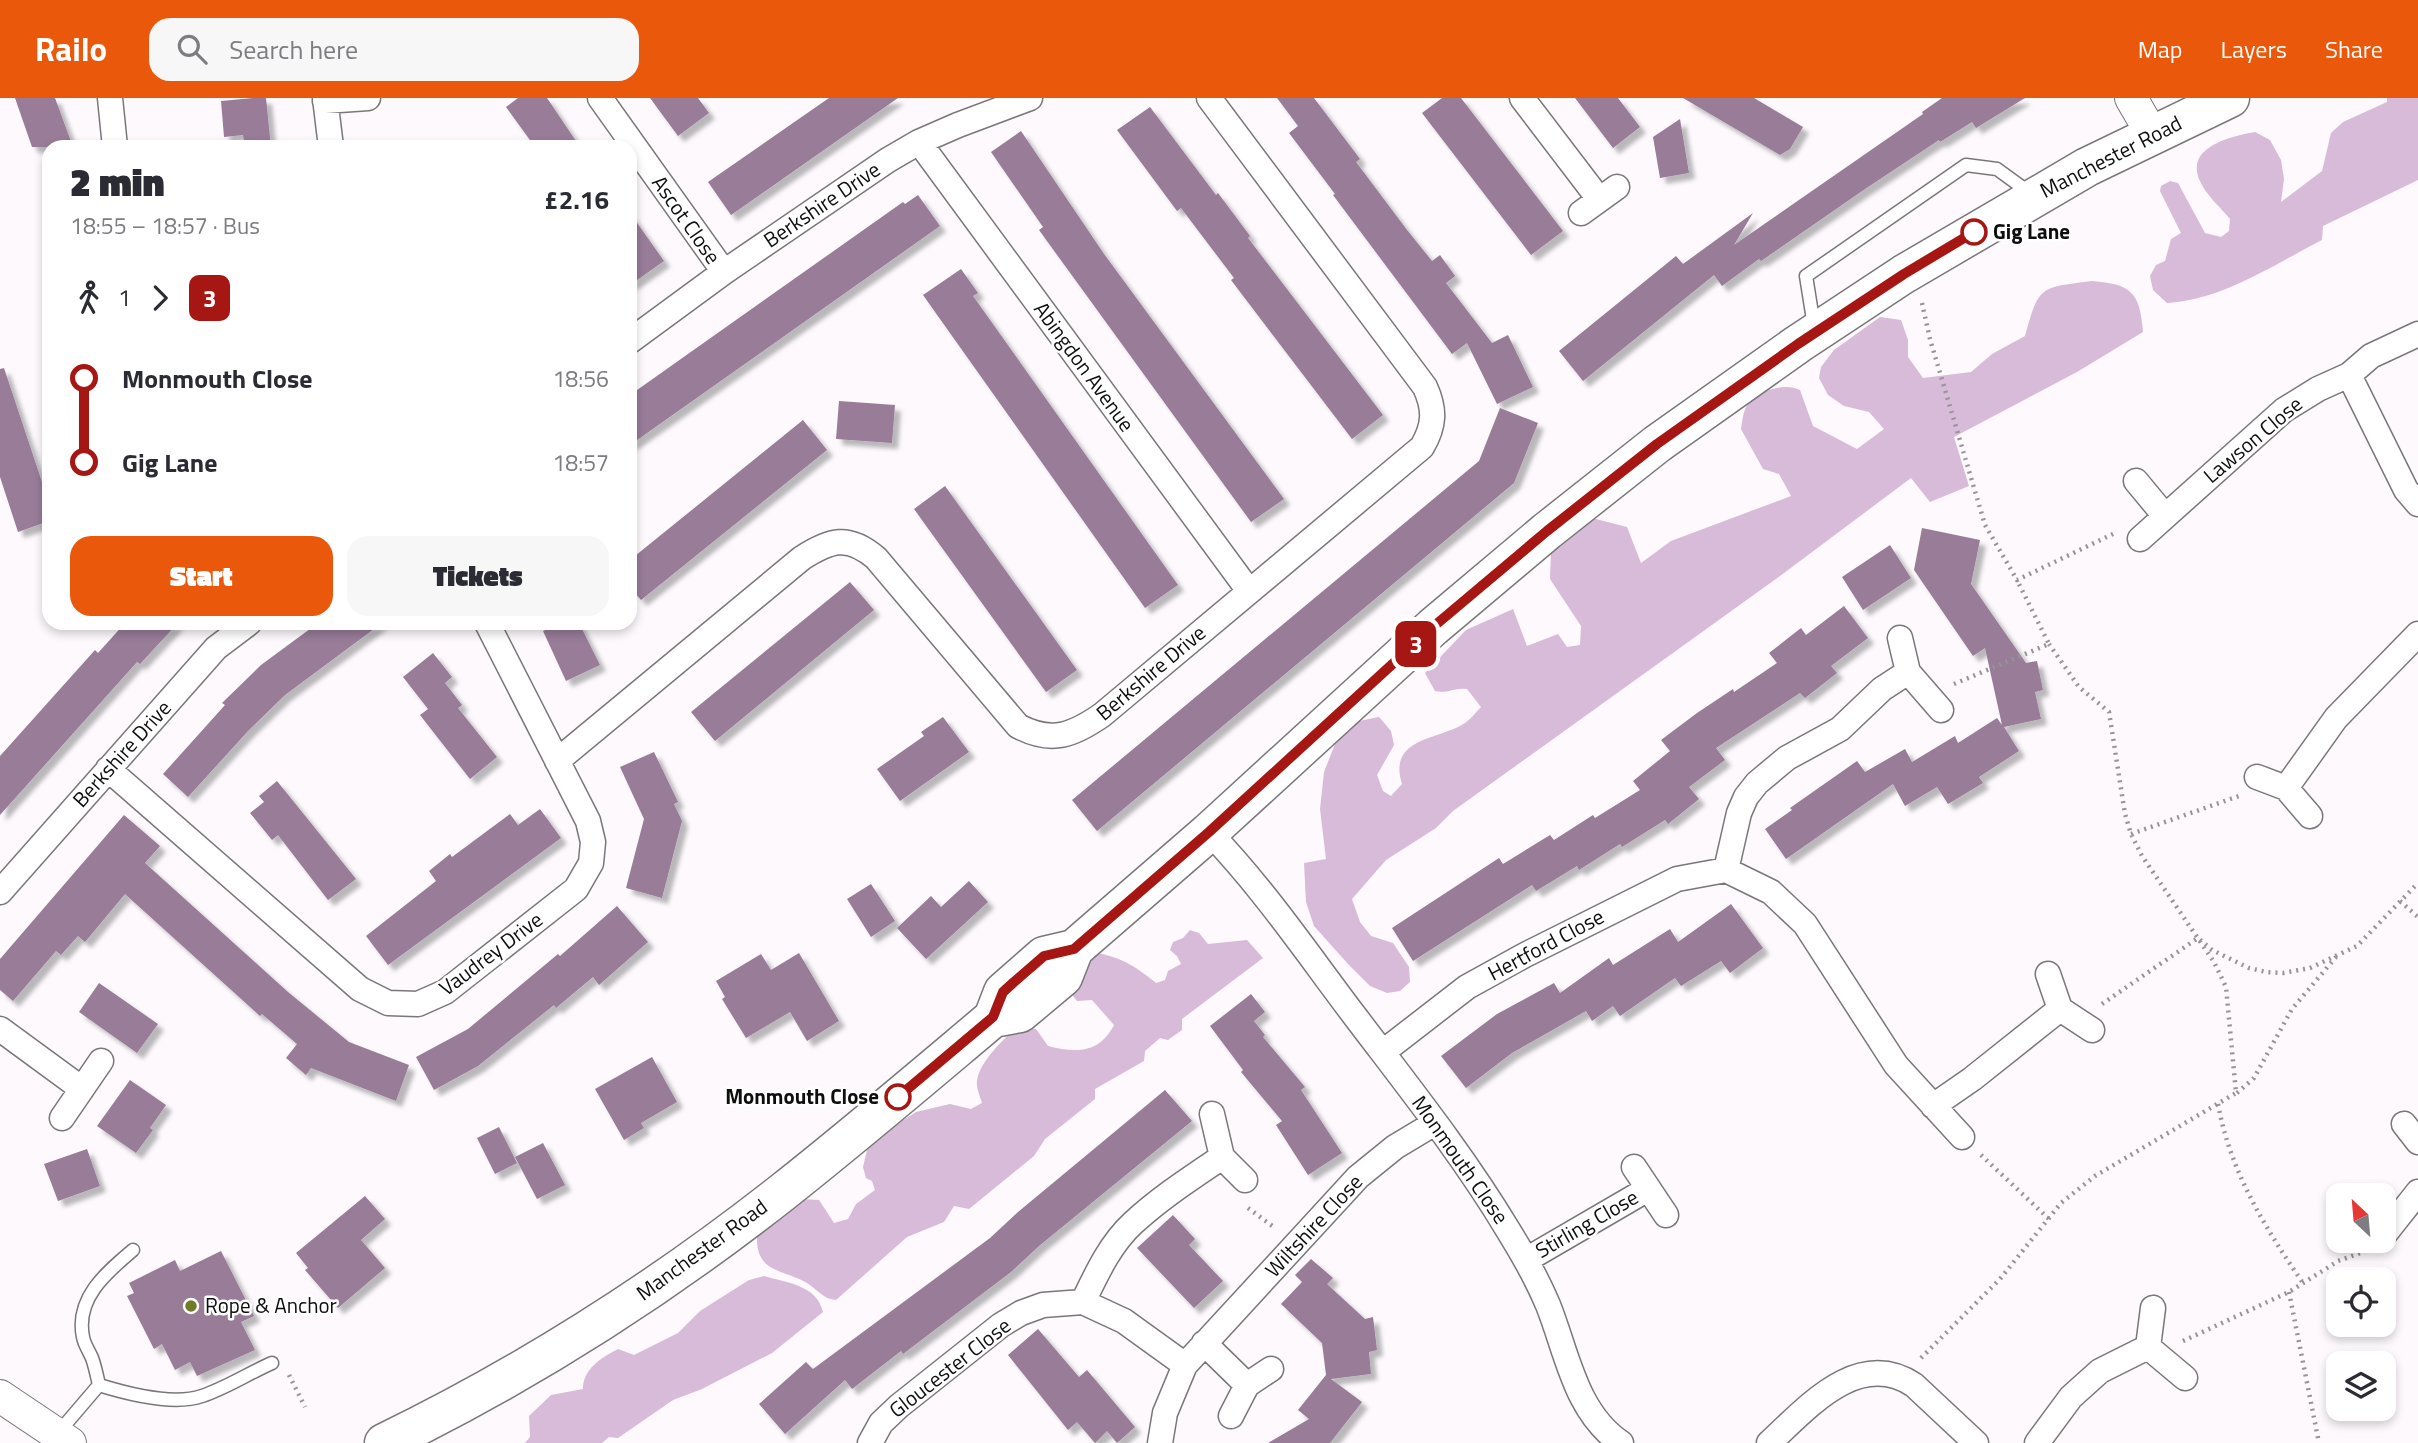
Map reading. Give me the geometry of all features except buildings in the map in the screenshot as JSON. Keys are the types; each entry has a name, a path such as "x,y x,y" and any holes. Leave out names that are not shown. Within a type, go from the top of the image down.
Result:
{"main road":[{"name":"Manchester Road","path":"384,1443 428,1422 594,1326 782,1193 993,1017 1020,1013 1063,977 1074,949 1209,832 1433,627 1547,531 1657,444 1904,274 2035,196 2152,134 2230,98"}],"street":[{"path":"110,98 113,140"},
{"path":"330,140 325,99 368,98"},
{"name":"Ascot Close","path":"600,98 630,140"},
{"name":"Berkshire Drive","path":"637,336 724,272 888,160 919,142 1030,98"},
{"name":"Berkshire Drive","path":"556,761 802,558 820,547 836,542 850,542 863,547 876,558 1018,726 1050,737 1069,734 1102,715 1422,447 1431,432 1434,415 1431,400 1417,375 1209,98"},
{"path":"1522,98 1599,200"},
{"path":"2131,98 2152,134"},
{"name":"Abingdon Avenue","path":"919,142 1249,591"},
{"name":"Ascot Close","path":"637,150 724,272"},
{"name":"Lawson Close","path":"2140,539 2284,410 2318,389 2349,375 2371,356 2418,334"},
{"path":"2349,375 2406,490 2418,504"},
{"path":"2136,481 2165,516"},
{"name":"Berkshire Drive","path":"0,892 216,648 240,630"},
{"name":"Vaudrey Drive","path":"108,769 360,989 388,1003 418,1004 444,992 576,889 591,863 593,842 588,821 491,630"},
{"path":"2310,816 2272,783 2418,634"},
{"path":"1900,638 1908,672 1934,703"},
{"path":"1908,672 1882,689 1840,729 1787,758 1757,783 1746,797 1739,813 1726,870 1771,892 1805,924 1896,1065 1962,1137"},
{"name":"Monmouth Close","path":"1209,832 1249,876 1489,1199 1544,1296 1586,1403 1599,1422 1621,1443"},
{"name":"Hertford Close","path":"1382,1052 1467,988 1525,955 1677,879 1726,870"},
{"path":"1933,1106 1972,1079 2077,1020 2048,974"},
{"path":"0,1029 82,1089"},
{"path":"62,1118 101,1062"},
{"path":"1212,1114 1222,1157 1245,1180"},
{"name":"Wiltshire Close","path":"1160,1443 1165,1413 1185,1365 1358,1177 1377,1161 1435,1123"},
{"path":"1083,1302 1099,1268 1131,1225 1183,1183 1222,1157"},
{"name":"Stirling Close","path":"1634,1167 1666,1215"},
{"name":"Stirling Close","path":"1526,1260 1648,1189"},
{"path":"2396,1220 2418,1192"},
{"name":"Gloucester Close","path":"870,1443 881,1423 899,1406 1001,1325 1021,1313 1043,1305 1083,1302 1124,1321 1185,1365"},
{"path":"2148,1347 2153,1308"},
{"path":"1204,1343 1247,1385"},
{"path":"2148,1347 2185,1378"},
{"path":"2037,1443 2071,1397 2100,1371 2148,1347"},
{"path":"1231,1416 1247,1385 1271,1369"},
{"path":"1769,1443 1832,1388 1847,1380 1878,1373 1904,1378 1914,1385 1976,1443"},
{"path":"0,1396 64,1438"}],"lane":[{"path":"1815,333 1806,276 1966,165 1997,169 2035,196"},
{"path":"64,1438 99,1385 93,1360 83,1340 85,1305 102,1277 133,1250"},
{"path":"99,1385 129,1394 178,1399 200,1397 272,1363"}],"path":[{"path":"1904,274 1921,297 1930,339 1985,525 2017,580 2049,644 1934,703"},
{"path":"2017,580 2114,533 2140,539"},
{"path":"2131,834 2272,783"},
{"path":"2077,1020 2198,938 2228,959 2266,972 2283,973 2311,968 2357,946 2418,883"},
{"path":"2400,901 2418,917"},
{"path":"2236,1093 2254,1078 2292,1009 2338,955"},
{"path":"2218,1104 2223,1133 2248,1193 2303,1283"},
{"path":"1962,1137 2049,1219"},
{"path":"1245,1180 1239,1201 1296,1244"},
{"path":"2148,1347 2177,1343 2289,1292 2354,1253"},
{"path":"2289,1292 2319,1443"},
{"path":"272,1363 284,1363 304,1407"}],"shaded area":[{"path":"2387,98 2418,98 2418,180 2323,226 2322,240 2247,280 2208,295 2167,303 2153,290 2150,276 2156,265 2165,261 2171,239 2181,233 2160,191 2161,186 2170,181 2178,183 2205,233 2221,237 2229,231 2230,219 2199,179 2199,158 2205,151 2224,140 2255,132 2270,140 2281,160 2284,179 2281,202 2322,171 2331,133 2343,122 2387,102"},
{"path":"2092,281 2116,285 2131,293 2139,308 2143,332 2077,372 1954,437 1969,486 1930,502 1911,478 1784,573 1453,811 1436,828 1386,860 1352,899 1360,922 1371,936 1393,943 1409,967 1410,982 1400,991 1387,993 1370,986 1314,926 1306,902 1304,863 1326,859 1320,809 1324,772 1335,744 1359,721 1379,717 1391,731 1394,745 1377,775 1383,791 1391,796 1402,784 1399,769 1402,757 1409,749 1418,742 1465,723 1481,707 1467,689 1435,691 1425,673 1466,630 1513,609 1527,646 1558,634 1567,647 1580,645 1581,626 1550,579 1551,550 1592,518 1627,527 1641,563 1671,541 1791,496 1779,474 1763,469 1741,429 1746,407 1763,392 1786,387 1800,390 1813,426 1857,449 1884,429 1869,412 1844,406 1828,395 1819,378 1821,367 1834,350 1880,317 1901,320 1908,340 1908,357 1923,378 1971,372 1992,354 2025,336 2034,306 2045,292 2062,285"},
{"path":"1190,930 1199,933 1208,944 1247,940 1263,958 1182,1019 1182,1030 1168,1040 1160,1038 1145,1051 1144,1061 1095,1089 1095,1099 1045,1139 1034,1156 969,1209 954,1206 944,1222 907,1237 836,1300 765,1263 760,1256 757,1233 802,1199 819,1200 834,1223 848,1219 856,1204 875,1190 872,1181 866,1178 863,1167 869,1142 916,1112 950,1104 971,1109 982,1103 977,1081 982,1066 1017,1027 1036,1029 1048,1046 1068,1050 1086,1049 1101,1042 1114,1025 1092,1000 1077,1001 1066,987 1087,953 1097,953 1124,961 1156,983 1165,980 1168,971 1181,964 1170,950 1173,942 1183,938"},
{"path":"764,1276 800,1286 814,1296 823,1312 772,1353 702,1389 673,1400 618,1438 609,1437 602,1443 525,1443 530,1437 529,1416 551,1395 583,1389 586,1376 599,1360 618,1349 634,1355 678,1333 700,1311 749,1280"}],"bus line":[{"name":"3","path":"898,1097 993,1017 1003,992 1014,982 1044,956 1074,949 1209,832 1433,627 1547,531 1657,444 1798,344 1904,274 1974,232"}],"place":[{"name":"Gig Lane","path":"1974,232"},
{"name":"Monmouth Close","path":"898,1097"},
{"name":"Rope & Anchor","path":"191,1306"}]}
